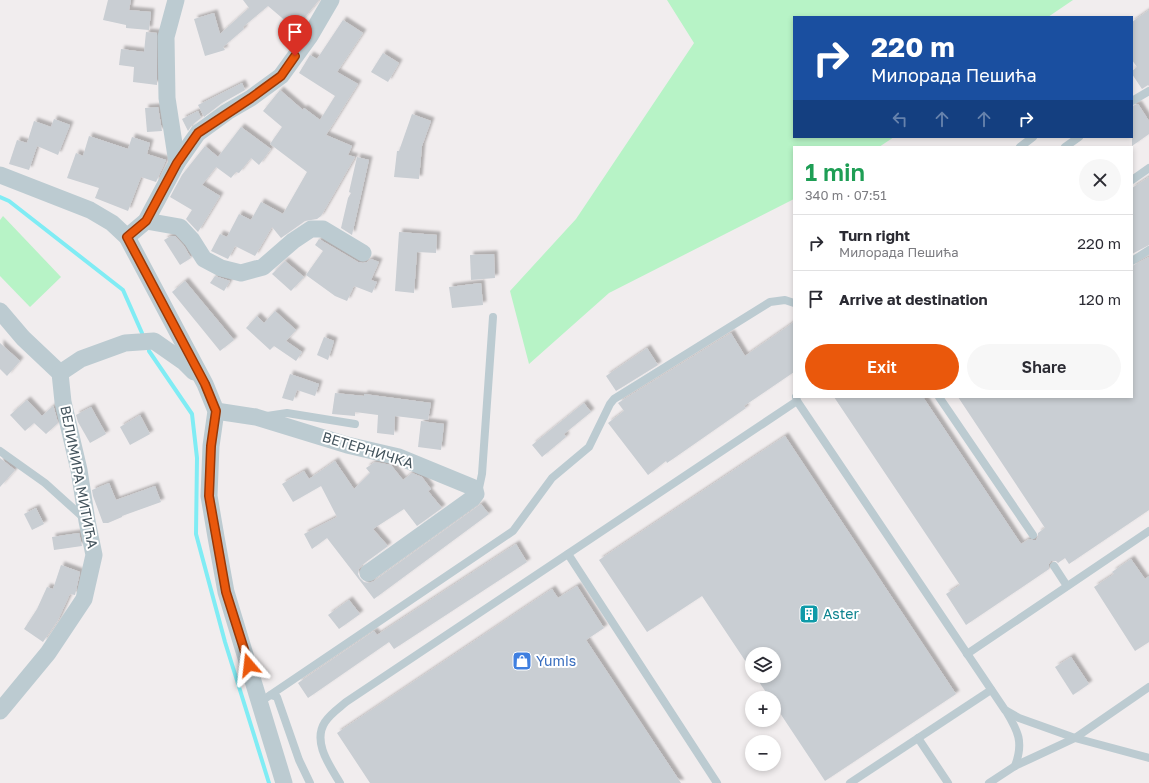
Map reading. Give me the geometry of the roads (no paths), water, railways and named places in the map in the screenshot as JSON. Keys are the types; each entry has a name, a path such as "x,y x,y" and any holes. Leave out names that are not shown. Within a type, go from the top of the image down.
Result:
{"street":[{"path":"176,0 166,36 167,98 177,163"},
{"path":"127,237 146,221 177,163 198,133 281,76 310,36 331,0"},
{"path":"0,175 90,210 112,223 127,237 205,384 216,411 211,446 209,496 226,592 266,698 284,783"},
{"path":"146,221 180,227 192,240 204,258 221,268 242,273 263,267 293,241 311,229 323,229 363,253"},
{"path":"0,311 23,338 60,373 81,359 125,344 154,341 184,362 205,384"},
{"name":"ВЕЛИМИРА МИТИЋА","path":"0,711 48,653 84,599 94,555 79,470 63,402 60,373"},
{"name":"ВЕТЕРНИЧКА","path":"216,411 256,417 347,445 399,457 472,487 476,492"},
{"path":"368,573 473,498 476,492"}],"lane":[{"path":"1133,100 1149,91"},
{"path":"1021,146 1032,138"},
{"path":"1066,146 1078,138"},
{"path":"1133,179 1149,168"},
{"path":"1133,260 1149,250"},
{"path":"266,698 513,531 552,478 589,447 610,404 614,400 770,302 785,300 793,303"},
{"path":"476,492 479,488 482,474 493,317"},
{"path":"940,398 1033,536"},
{"path":"340,783 328,763 320,739 322,726 330,716 346,702 568,554 796,399 991,690 1006,710 1016,729 1020,744 1019,754 1015,766"},
{"path":"256,417 287,413 356,424"},
{"path":"0,451 45,483 87,521"},
{"path":"967,654 1149,531"},
{"path":"568,554 718,783"},
{"path":"1054,566 1067,586"},
{"path":"989,783 1015,766 1075,738 1149,687"},
{"path":"850,783 991,690"},
{"path":"266,698 277,697 310,783"},
{"path":"1006,710 1019,718 1075,738 1149,758"},
{"path":"918,738 948,783"}],"waterway":[{"path":"0,197 9,201 123,290 142,333"},
{"path":"149,351 192,414 197,458 196,534 225,642 269,783"}],"place":[{"name":"Aster","path":"809,614"},
{"name":"Yumis","path":"522,661"}]}
